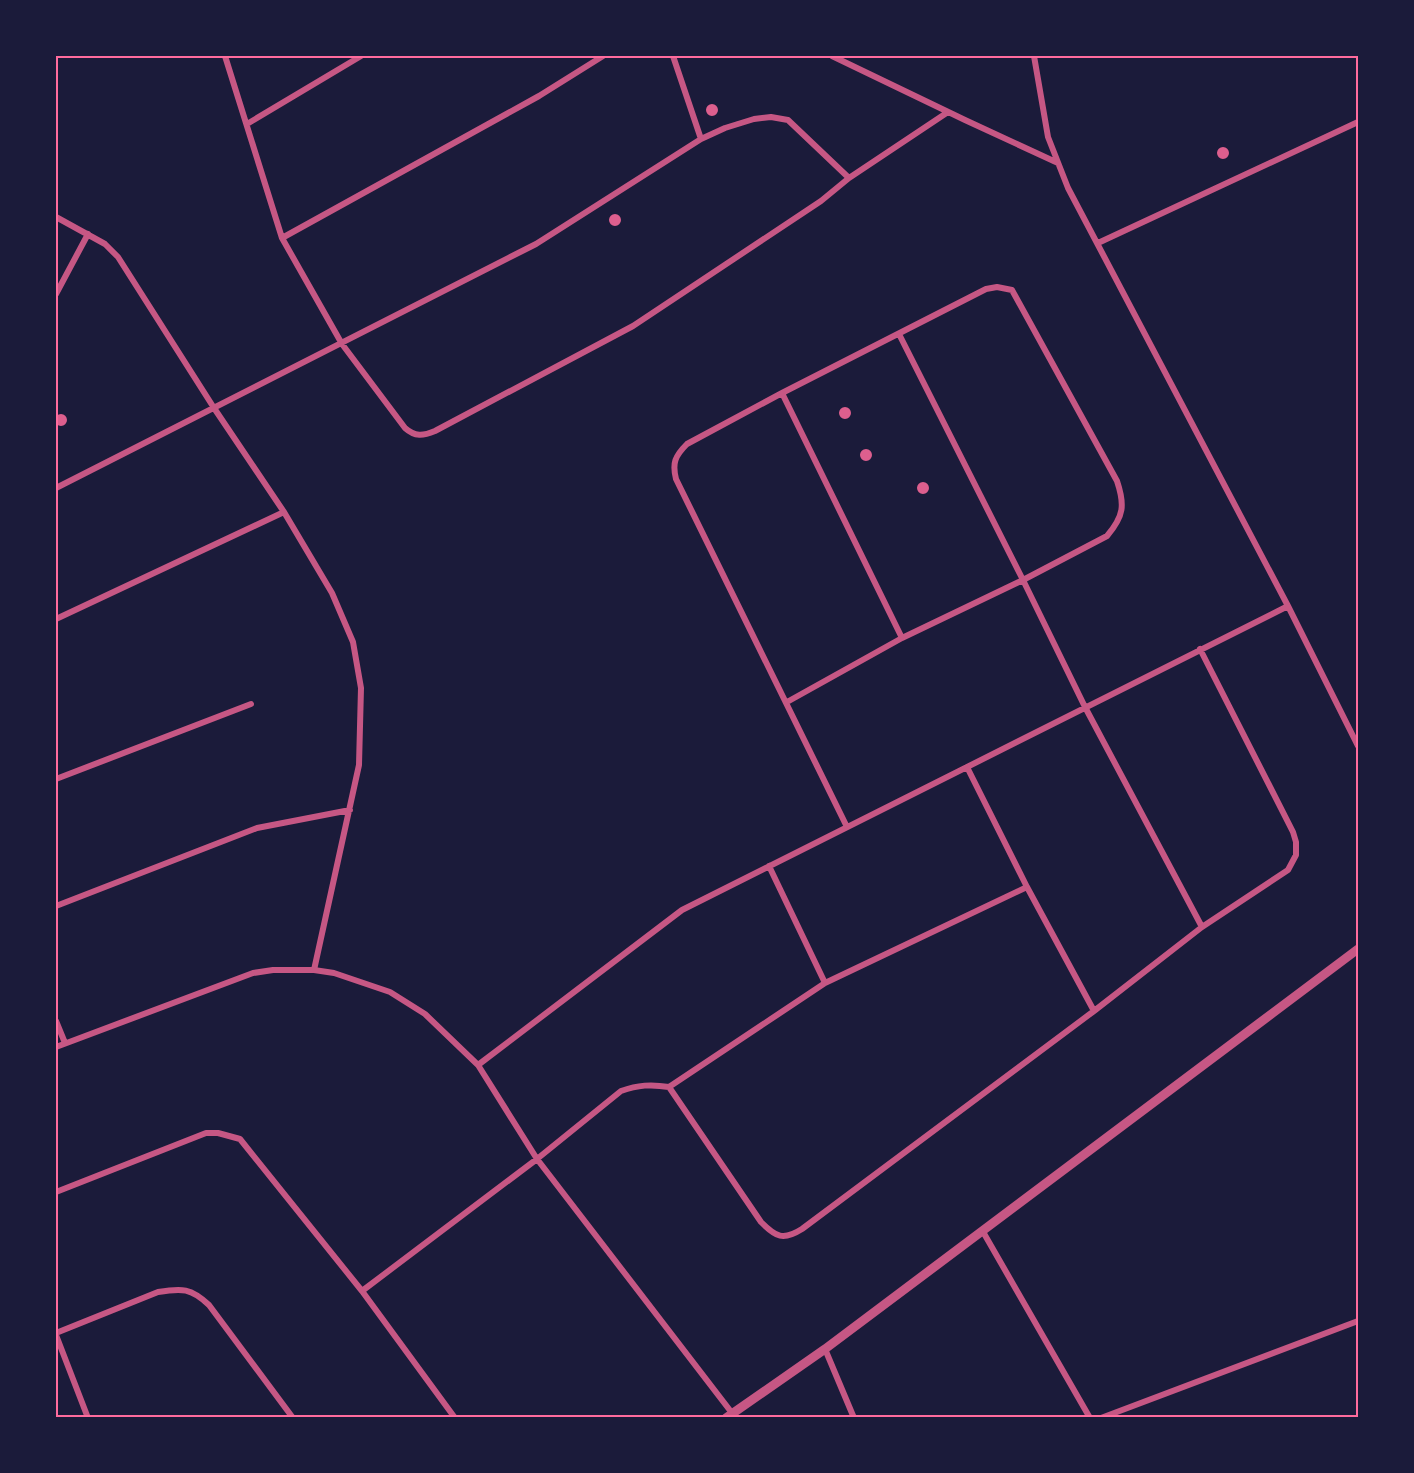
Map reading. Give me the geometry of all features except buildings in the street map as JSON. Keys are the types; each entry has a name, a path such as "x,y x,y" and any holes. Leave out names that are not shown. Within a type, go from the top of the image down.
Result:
{"street":[{"path":"225,56 282,238 342,344 405,428 412,434 426,434 633,326 948,112"},
{"path":"247,124 362,56"},
{"path":"282,238 539,96 603,56"},
{"path":"673,56 701,139"},
{"path":"832,56 1058,163"},
{"path":"1034,56 1048,137 1068,188 1359,746"},
{"path":"56,488 536,244 701,139 754,119 771,117 788,120 849,178"},
{"path":"1098,243 1359,122"},
{"path":"56,217 105,244 118,257 214,408 284,512 332,593 353,642 361,688 360,765 314,970"},
{"path":"56,294 88,234"},
{"path":"787,702 902,638 1023,580 1107,536 1116,525 1121,515 1123,499 1117,482 1012,290 997,287 986,289 687,444 677,454 674,461 676,479 847,827"},
{"path":"899,334 1085,707 1202,927"},
{"path":"782,393 902,638"},
{"path":"56,619 284,512"},
{"path":"478,1065 661,925 707,897 1288,606"},
{"path":"669,1087 761,1222 773,1233 784,1237 802,1229 1095,1011 1202,927 1288,870 1296,855 1293,832 1200,650"},
{"path":"56,779 251,704"},
{"path":"967,766 1027,887 1095,1011"},
{"path":"56,906 257,828 350,810"},
{"path":"769,866 825,983"},
{"path":"362,1291 537,1159 621,1091 637,1085 652,1084 669,1087 825,983 1027,887"},
{"path":"56,1047 253,973 273,970 314,970 334,973 390,992 424,1014 478,1065 537,1159 729,1415 825,1349 1359,949"},
{"path":"56,1021 65,1043"},
{"path":"56,1192 206,1133 240,1139 362,1291 456,1418"},
{"path":"982,1230 1090,1418"},
{"path":"88,1418 56,1334 158,1292 172,1289 190,1291 209,1305 293,1418"},
{"path":"1101,1418 1359,1321"},
{"path":"825,1349 854,1418"}]}
